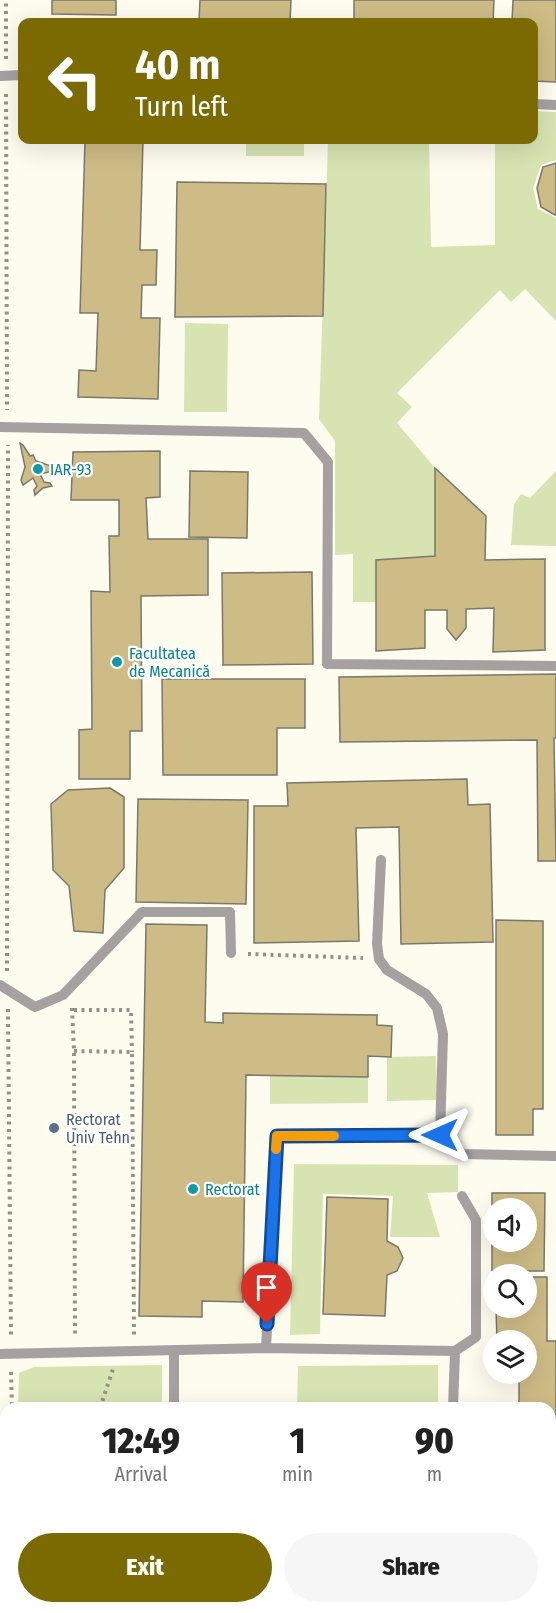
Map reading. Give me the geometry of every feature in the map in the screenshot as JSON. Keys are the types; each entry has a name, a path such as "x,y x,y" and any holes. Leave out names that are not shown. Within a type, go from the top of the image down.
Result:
{"lane":[{"path":"3,76 18,75"},
{"path":"538,104 556,105"},
{"path":"4,427 304,433 328,462 327,664 556,666"},
{"path":"381,860 377,944 379,959 387,970 426,994 437,1008 443,1034 440,1135"},
{"path":"4,988 35,1007 63,995 142,912 230,912 231,953"},
{"path":"266,1347 277,1136 440,1135 463,1154 556,1156"},
{"path":"6,1354 266,1347 455,1351 476,1337 476,1220 462,1196"},
{"path":"174,1350 174,1402"},
{"path":"453,1402 455,1351"}],"path":[{"path":"6,0 3,76 4,988 6,1354 11,1402"},
{"path":"0,15 6,15"},
{"path":"231,953 379,959"},
{"path":"63,995 74,1010 75,1352"},
{"path":"74,1010 131,1010 134,1351"},
{"path":"74,1051 132,1052"},
{"path":"102,1402 119,1352"}],"green space":[{"path":"538,111 556,112 556,160 541,165 533,188 538,209 556,218 556,321 525,289 511,302 500,290 397,393 412,407 397,423 435,468 435,556 376,560 376,602 353,602 353,554 335,555 335,441 319,419 328,144 429,144 431,247 495,245 495,144 538,144"},
{"path":"246,144 304,144 304,156 246,156"},
{"path":"185,323 228,324 227,412 184,412"},
{"path":"556,471 556,546 511,545 514,504 521,494 530,498"},
{"path":"436,1056 437,1100 387,1101 387,1057"},
{"path":"270,1062 368,1062 368,1103 270,1104"},
{"path":"294,1164 458,1165 458,1192 427,1193 440,1237 390,1237 393,1196 323,1194 320,1334 290,1335"},
{"path":"162,1365 162,1402 18,1402 19,1373 34,1367"},
{"path":"438,1365 438,1402 297,1402 298,1366"}],"building":[{"path":"52,0 116,0 116,15 52,14"},
{"path":"200,0 291,0 290,18 199,18"},
{"path":"354,0 494,0 493,18 354,18"},
{"path":"513,0 556,0 556,82 538,81 538,18 512,18"},
{"path":"85,144 143,144 140,250 157,250 156,285 142,285 141,318 160,318 158,399 78,397 79,370 96,371 98,313 80,313"},
{"path":"556,163 555,215 541,207 537,188 543,167"},
{"path":"177,182 326,184 323,316 175,317"},
{"name":"IAR-93","path":"20,443 30,456 33,455 36,461 51,466 53,471 40,474 44,482 52,486 43,488 35,495 34,490 37,486 33,478 23,485 21,480 25,467"},
{"name":"Facultatea de Mecanică","path":"160,451 160,497 146,498 148,539 208,539 208,595 141,596 142,731 130,731 130,779 79,779 79,730 92,729 91,591 110,592 109,536 119,536 119,500 71,500 73,452"},
{"path":"435,468 486,516 485,560 545,559 545,650 493,652 494,608 466,609 466,628 456,640 447,629 447,610 425,610 425,648 376,651 376,560 435,556"},
{"path":"190,471 248,472 247,538 189,537"},
{"path":"312,572 313,664 223,665 222,573"},
{"path":"556,674 556,738 554,738 556,861 538,861 537,740 340,742 339,677"},
{"path":"162,679 305,679 305,728 277,728 277,775 163,775"},
{"path":"467,779 468,805 490,804 493,942 401,944 399,827 356,828 359,941 254,943 254,806 288,806 287,783"},
{"path":"110,788 124,797 124,868 105,890 103,933 74,931 69,886 53,870 51,804 68,790"},
{"path":"138,799 248,800 246,904 136,902"},
{"path":"496,920 543,921 543,1109 533,1109 533,1135 496,1135"},
{"name":"Rectorat","path":"146,924 207,925 205,1022 223,1023 223,1013 377,1015 377,1025 392,1026 391,1057 368,1056 368,1077 246,1075 243,1302 202,1301 202,1317 139,1316"},
{"path":"492,1193 545,1193 544,1271 537,1271 537,1264 492,1264 492,1252 537,1252 537,1198 492,1198"},
{"path":"327,1197 388,1199 387,1241 398,1247 403,1258 397,1271 387,1275 385,1316 323,1314"},
{"path":"537,1277 547,1277 547,1341 556,1341 556,1402 519,1402 519,1384 537,1384 537,1330 497,1330 496,1318 537,1318"}],"slow traffic":[{"path":"276,1149 277,1136 334,1136"}],"place":[{"name":"IAR-93","path":"38,469"},
{"name":"Facultatea de Mecanică","path":"117,662"},
{"name":"Rectorat Univ Tehn","path":"54,1128"},
{"name":"Rectorat","path":"193,1189"}],"route":[{"path":"267,1324 277,1136 440,1135"}]}
